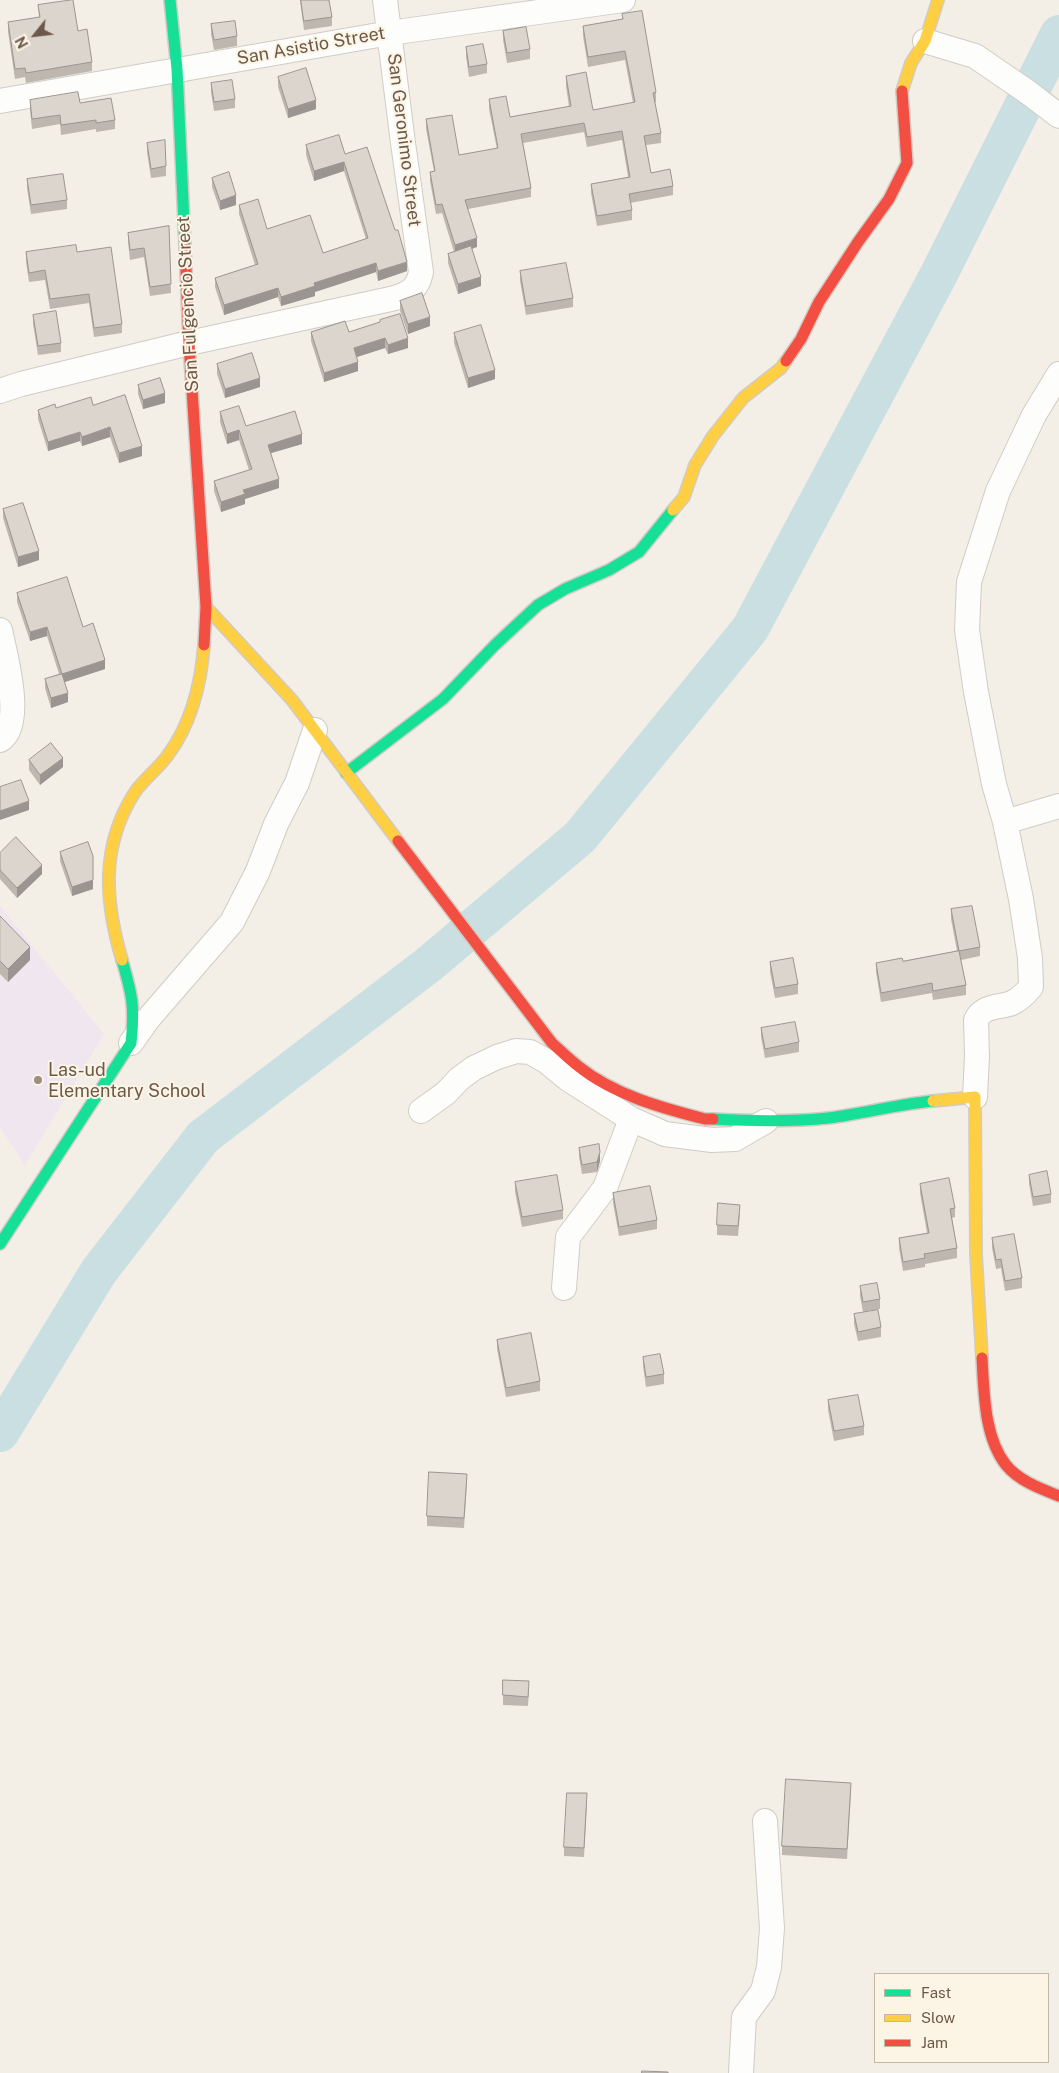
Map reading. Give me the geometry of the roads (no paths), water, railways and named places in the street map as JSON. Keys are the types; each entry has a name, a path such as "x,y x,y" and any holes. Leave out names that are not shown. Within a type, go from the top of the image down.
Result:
{"street":[{"name":"San Fulgencio Street","path":"131,1044 134,1012 132,993 113,928 108,868 115,833 136,792 168,754 194,706 203,657 206,607 189,343 177,69 170,0"},
{"name":"San Geronimo Street","path":"189,343 395,298 414,289 420,281 421,272 402,142 385,0"},
{"name":"San Asistio Street","path":"0,101 390,33 623,0"},
{"path":"346,773 443,699 495,645 538,605 565,589 608,570 640,552 684,497 695,465 713,436 743,398 781,368 801,339 824,295 858,242 889,199 907,163 902,88 911,63 925,40 938,0"},
{"path":"925,40 975,56 1059,116"},
{"path":"0,391 189,343"},
{"path":"1059,374 1034,414 998,491 969,582 967,630 976,692 994,784 1005,822 1021,898 1030,958 1031,987 1023,996 1012,1003 988,1008 976,1020 976,1279 984,1389 993,1441 1007,1466 1039,1489 1059,1496"},
{"path":"206,607 245,646 315,730 552,1043 579,1067 605,1083 658,1107 705,1120 766,1121 828,1118 911,1104 975,1097"},
{"path":"0,630 12,691 11,722 5,737 0,740"},
{"path":"0,1244 148,1019 232,922 258,871 276,824 296,783 315,730"},
{"path":"1005,822 1059,806"},
{"path":"421,1110 446,1093 459,1079 474,1068 497,1057 516,1051 530,1052 546,1061 568,1079 631,1118 665,1134 712,1140 735,1139 766,1121"},
{"path":"564,1288 568,1237 604,1188 631,1118"},
{"path":"741,2073 744,2017 763,1991 769,1967 772,1928 765,1821"}],"waterway":[{"path":"0,1433 99,1271 203,1137 428,965 580,837 750,629 939,274 1059,34"}],"place":[{"name":"Las-ud Elementary School","path":"38,1080"}]}
